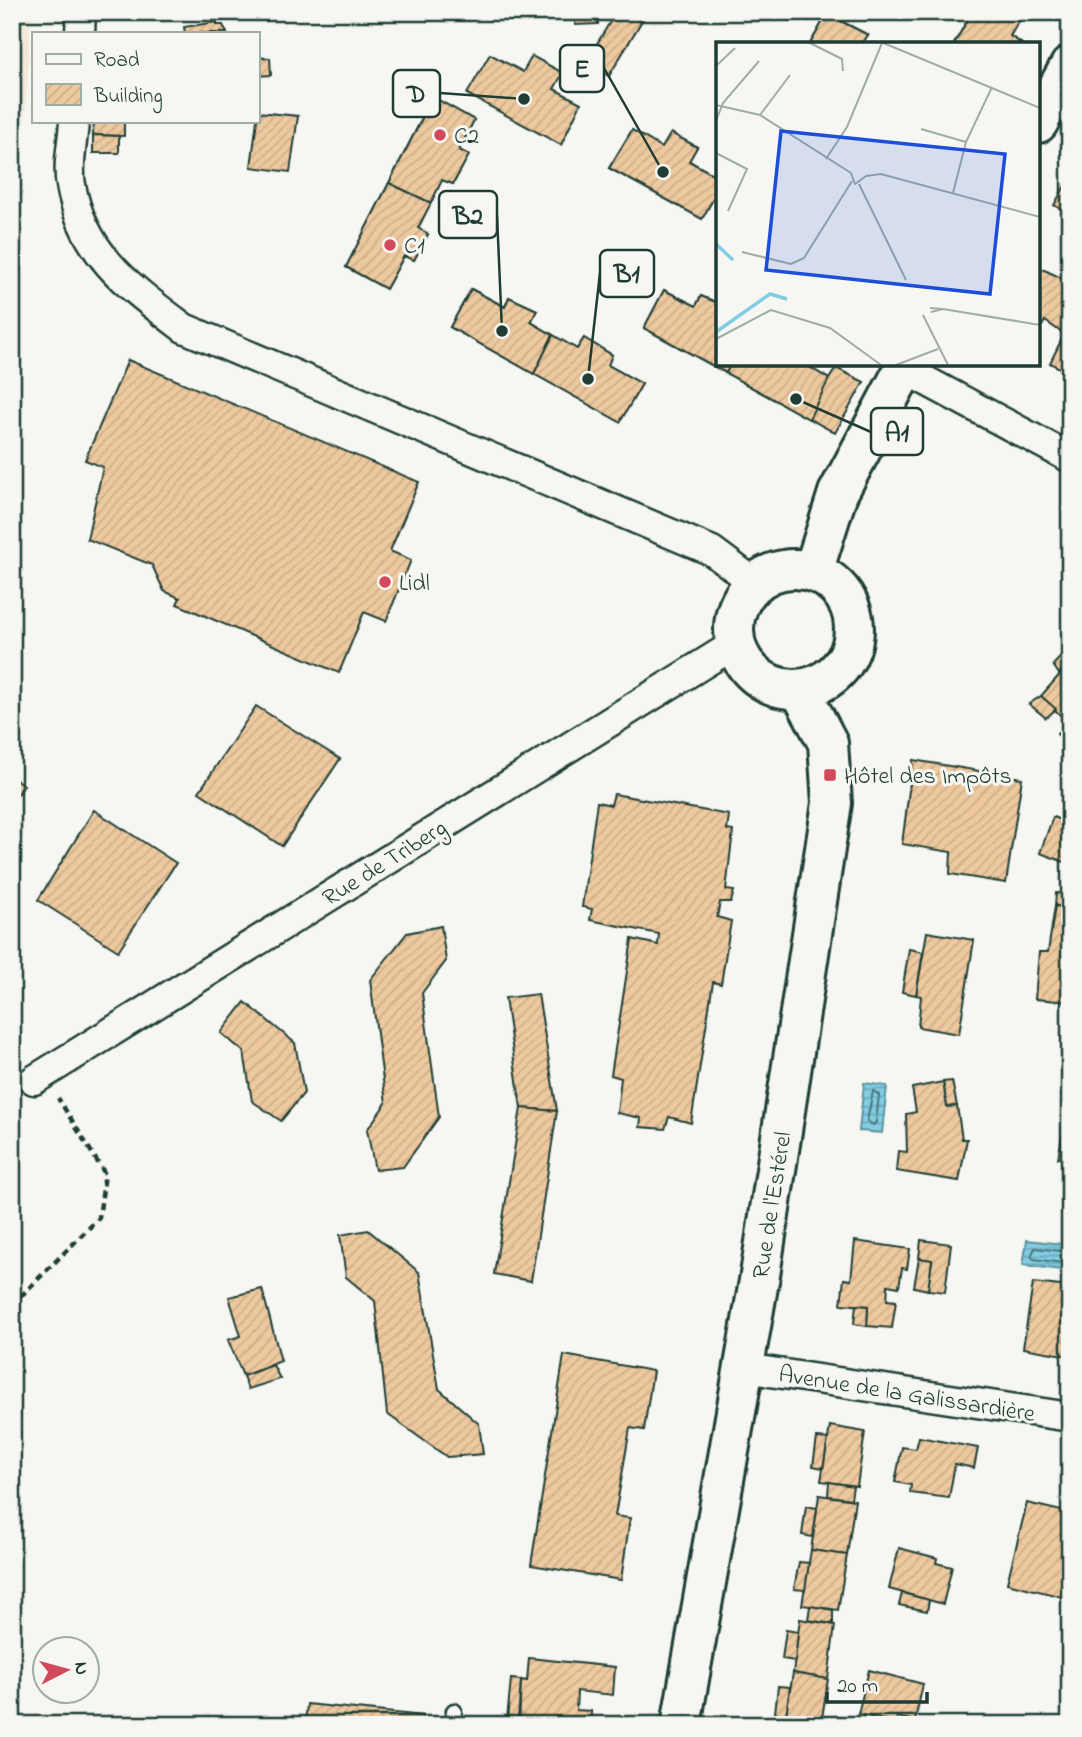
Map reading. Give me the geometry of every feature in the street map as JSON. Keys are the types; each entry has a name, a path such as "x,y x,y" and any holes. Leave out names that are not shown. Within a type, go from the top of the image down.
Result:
{"street":[{"path":"80,32 81,12"},
{"path":"1040,118 1070,66"},
{"path":"74,122 71,184 89,240 121,281 184,328 712,551 755,583"},
{"path":"813,572 838,493 906,367 1070,458"},
{"path":"792,569 813,572 834,584 847,601 853,621 853,642 847,659 833,675 820,684 800,690 778,688 759,679 743,663 735,644 735,614 742,599 755,583 772,573 792,569"},
{"name":"Rue de Triberg","path":"38,1076 735,644"},
{"name":"Rue de l'Estérel","path":"681,1725 744,1368 832,803 828,743 800,690"},
{"name":"Avenue de la Galissardière","path":"744,1368 1070,1417"}],"path":[{"path":"12,1305 99,1218 105,1174 38,1076"}],"shaded area":[{"path":"12,12 31,12 12,349"}],"water":[{"path":"864,1083 887,1086 882,1133 859,1131"},
{"path":"1027,1240 1070,1245 1070,1271 1023,1265"}],"building":[{"path":"575,12 598,12 598,24 575,25"},
{"path":"616,12 647,12 609,76 586,62"},
{"path":"972,12 1024,12 1010,36 1019,42 955,42"},
{"path":"972,12 1024,12 1010,36 1019,42 955,42"},
{"path":"827,14 868,35 863,42 811,42"},
{"path":"827,14 868,35 863,42 811,42"},
{"path":"217,22 217,25 223,25 226,32 185,32 184,27"},
{"path":"490,54 523,72 532,56 563,73 554,89 581,103 561,145 467,94"},
{"path":"259,57 270,58 271,75 259,76"},
{"path":"433,97 474,120 459,150 469,155 453,184 442,180 418,228 428,234 414,260 404,256 386,289 346,267"},
{"name":"C2","path":"433,97 474,120 459,150 469,155 453,184 442,180 431,203 389,183"},
{"path":"259,112 298,116 290,172 251,167"},
{"path":"94,122 124,122 124,136 93,135"},
{"path":"632,130 662,148 671,133 697,147 689,161 716,176 716,194 702,219 609,168"},
{"path":"632,130 662,148 671,133 697,147 689,161 716,176 716,194 702,219 609,168"},
{"path":"93,135 119,136 119,153 93,153"},
{"path":"1070,177 1070,214 1054,205"},
{"name":"C1","path":"389,183 431,203 418,228 428,234 414,260 404,256 386,289 346,267"},
{"path":"1040,268 1070,282 1070,322 1064,334 1045,321 1042,326"},
{"path":"471,289 505,307 509,297 537,310 531,322 577,349 584,338 612,355 608,365 642,384 620,422 450,327"},
{"path":"471,289 505,307 509,297 537,310 531,322 553,335 534,374 450,327"},
{"path":"664,290 696,306 701,296 716,302 716,366 807,366 829,379 836,368 864,382 835,433 644,328"},
{"path":"664,290 696,306 701,296 716,302 716,366 730,366 726,373 644,328"},
{"path":"1070,322 1070,371 1069,373 1050,363"},
{"path":"553,335 577,349 584,338 612,355 608,365 642,384 620,422 534,374"},
{"path":"128,360 419,482 390,551 411,560 386,621 364,612 339,673 177,604 180,598 164,591 152,565 87,539 103,467 85,460"},
{"path":"730,366 807,366 829,379 809,419 726,373"},
{"path":"1070,647 1070,663 1059,674 1053,665"},
{"path":"1070,663 1070,746 1057,734 1068,723 1041,696"},
{"path":"1041,696 1056,709 1046,718 1029,704"},
{"path":"256,706 340,759 282,846 199,792"},
{"path":"913,760 1022,778 1006,883 950,874 951,852 902,844"},
{"path":"12,777 24,785 15,799 12,797"},
{"path":"614,794 729,815 727,830 733,831 726,890 734,891 731,902 720,902 717,917 731,921 721,984 713,982 691,1123 669,1117 665,1129 640,1127 641,1118 617,1113 621,1078 611,1075 632,939 658,945 659,934 590,920 592,909 582,907 597,802 611,805"},
{"path":"94,810 176,863 118,951 38,900"},
{"path":"1053,817 1070,824 1070,864 1040,853"},
{"path":"1056,893 1070,894 1069,907 1055,906"},
{"path":"1055,906 1070,907 1070,1002 1035,999 1039,952 1048,952"},
{"path":"441,926 446,961 422,993 439,1117 403,1167 375,1170 367,1130 386,1103 370,980 407,933"},
{"path":"927,932 974,940 959,1034 918,1027 921,996 916,995"},
{"path":"909,949 923,952 916,995 902,992"},
{"path":"538,994 557,1111 521,1108 505,998"},
{"path":"245,1002 295,1043 304,1093 281,1121 252,1101 244,1052 221,1033"},
{"path":"952,1081 957,1106 947,1107 943,1082"},
{"path":"943,1082 947,1107 957,1106 962,1139 967,1139 959,1181 896,1171 898,1151 907,1152 906,1114 916,1112 912,1088"},
{"path":"521,1108 557,1111 531,1281 494,1274"},
{"path":"1064,1126 1070,1127 1070,1161 1058,1158"},
{"path":"368,1230 419,1272 439,1389 479,1424 483,1454 447,1457 387,1414 375,1301 346,1277 340,1235"},
{"path":"921,1240 951,1244 945,1292 928,1290 932,1260 919,1258"},
{"path":"855,1241 910,1249 907,1269 902,1268 899,1287 888,1285 887,1300 896,1301 892,1328 867,1326 868,1306 841,1304 844,1279 851,1280"},
{"path":"919,1258 932,1260 928,1290 914,1287"},
{"path":"1033,1283 1070,1287 1070,1356 1023,1348"},
{"path":"262,1289 281,1361 243,1376 228,1340 241,1336 229,1297"},
{"path":"856,1305 868,1306 867,1326 854,1324"},
{"path":"564,1355 653,1371 644,1430 630,1428 615,1516 630,1518 621,1580 531,1565"},
{"path":"273,1365 280,1379 248,1389 243,1376"},
{"path":"830,1426 865,1432 857,1486 821,1481"},
{"path":"919,1437 978,1448 974,1468 955,1464 949,1498 910,1493 911,1485 895,1482 902,1447 916,1449"},
{"path":"817,1438 828,1439 823,1468 813,1466"},
{"path":"829,1482 853,1486 851,1499 828,1496"},
{"path":"819,1495 855,1500 847,1555 811,1550"},
{"path":"1027,1503 1070,1513 1070,1599 1007,1583"},
{"path":"806,1506 817,1508 813,1537 802,1535"},
{"path":"899,1548 937,1558 936,1563 952,1567 943,1604 889,1589"},
{"path":"811,1550 847,1555 838,1610 802,1605"},
{"path":"799,1562 809,1563 805,1590 794,1589"},
{"path":"902,1593 929,1600 927,1611 899,1605"},
{"path":"810,1606 833,1610 833,1624 808,1620"},
{"path":"800,1619 835,1625 828,1679 793,1673"},
{"path":"786,1630 798,1632 795,1661 782,1659"},
{"path":"529,1658 615,1667 613,1695 577,1691 576,1710 591,1711 591,1720 607,1725 519,1725 521,1680 527,1681"},
{"path":"869,1670 923,1684 915,1721 897,1717 896,1723 858,1714"},
{"path":"793,1673 828,1679 821,1725 784,1725"},
{"path":"511,1679 521,1680 518,1720 507,1720"},
{"path":"778,1686 790,1687 786,1715 775,1713"},
{"path":"307,1704 423,1716 422,1725 280,1725 281,1721 305,1723"}],"place":[{"name":"D","path":"524,99"},
{"name":"C2","path":"440,135"},
{"name":"E","path":"663,172"},
{"name":"C1","path":"390,245"},
{"name":"B2","path":"502,331"},
{"name":"B1","path":"588,379"},
{"name":"A1","path":"796,399"},
{"name":"Lidl","path":"385,582"},
{"name":"Hôtel des Impôts","path":"830,775"}]}
